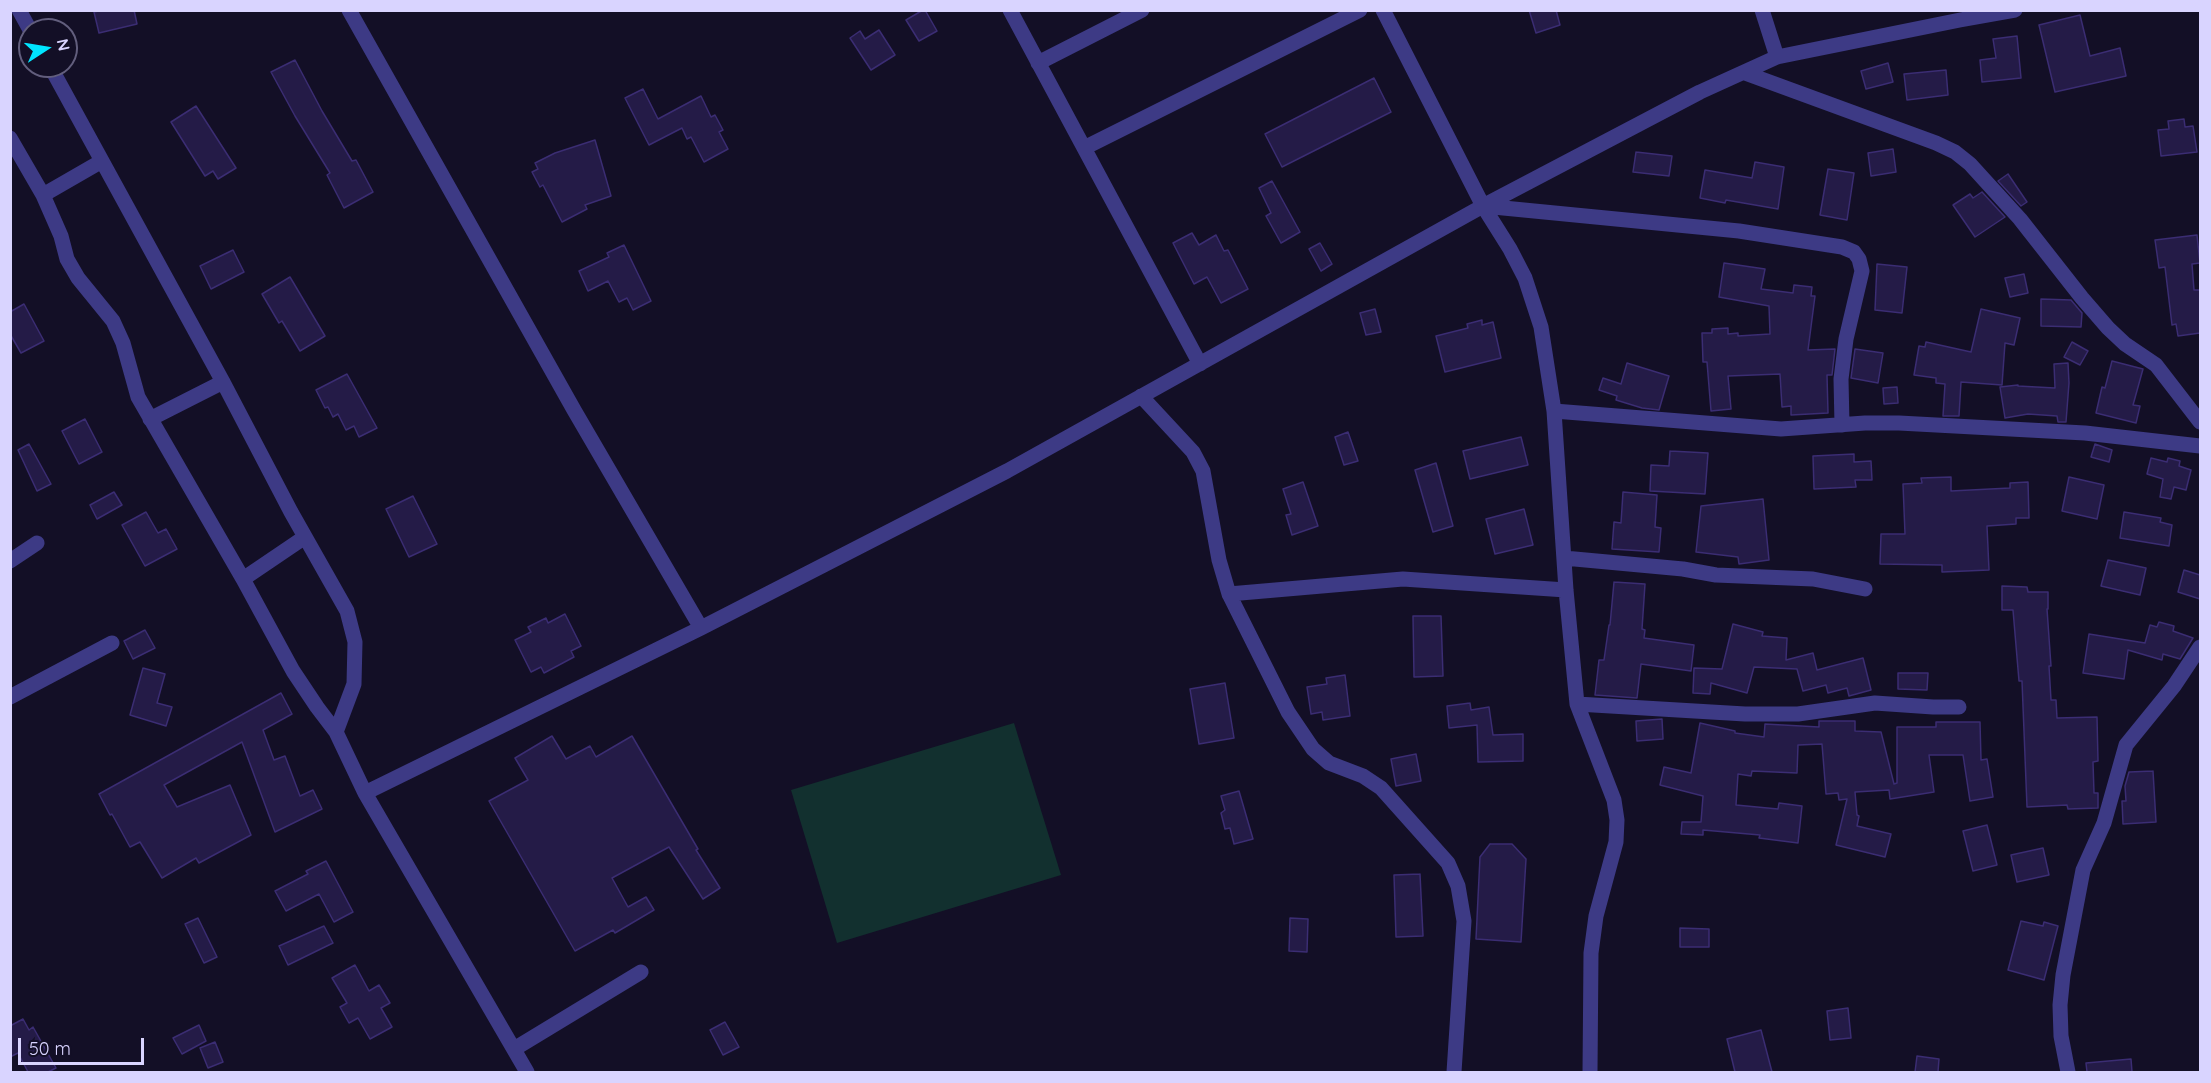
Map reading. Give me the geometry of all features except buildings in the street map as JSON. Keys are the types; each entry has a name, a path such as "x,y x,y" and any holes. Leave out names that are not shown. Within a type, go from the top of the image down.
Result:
{"street":[{"path":"349,10 574,410 701,628"},
{"path":"1010,10 1200,364"},
{"path":"1038,63 1142,10"},
{"path":"1084,148 1360,10"},
{"path":"1383,10 1483,206 1525,278 1541,327 1554,411 1566,590 1577,704 1614,800 1617,820 1616,842 1596,916 1591,953 1590,1072"},
{"path":"1762,10 1777,57"},
{"path":"365,793 701,628 1007,471 1483,206 1700,92 1777,57 2015,10"},
{"path":"1745,73 1955,152 1970,164 2020,219 2108,328 2124,344 2156,365 2200,422"},
{"path":"57,78 347,611 355,642 354,684 336,732"},
{"path":"10,138 43,195 61,236 67,259 78,278 113,321 123,343 138,397 150,419 243,579 293,671 336,732 365,793 527,1072"},
{"path":"43,195 102,161"},
{"path":"1483,206 1739,231 1842,247 1854,252 1859,259 1862,271 1846,339 1841,379 1842,425"},
{"path":"150,419 223,382"},
{"path":"1141,396 1193,452 1203,471 1219,560 1229,594 1288,712 1313,749 1329,763 1363,776 1381,788 1448,863 1458,886 1464,921 1454,1072"},
{"path":"1554,411 1781,429 1899,423 2085,434 2200,446"},
{"path":"243,579 305,537"},
{"path":"10,561 38,543"},
{"path":"1564,558 1683,569 1716,575 1813,579 1864,589"},
{"path":"1229,594 1403,579 1566,590"},
{"path":"10,697 112,643"},
{"path":"2067,1072 2061,1036 2061,1005 2065,963 2083,870 2104,823 2126,745 2174,686 2200,647"},
{"path":"1577,704 1745,714 1788,714 1875,703 1959,707"},
{"path":"514,1049 641,972"}],"green space":[{"path":"1014,723 1061,875 837,943 791,790"}]}
